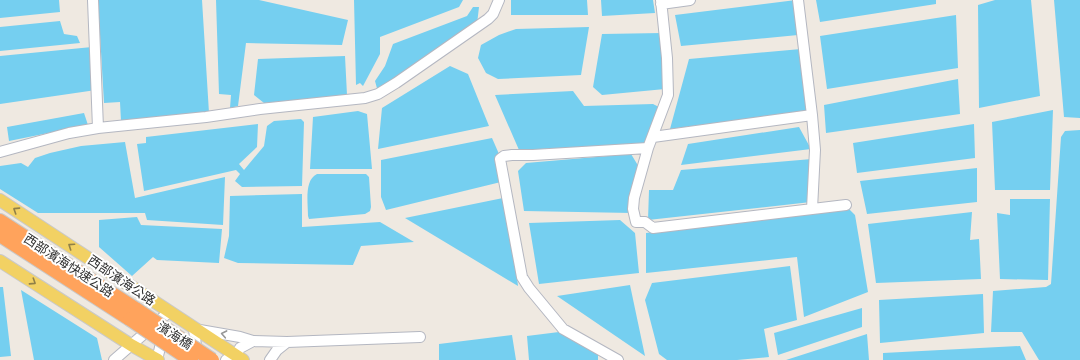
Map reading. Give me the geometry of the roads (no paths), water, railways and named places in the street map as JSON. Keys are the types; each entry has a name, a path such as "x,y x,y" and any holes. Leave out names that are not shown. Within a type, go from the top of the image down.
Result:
{"highway":[{"name":"西部濱海快速公路","path":"0,221 134,315"},
{"name":"西部濱海快速公路","path":"0,235 134,315"},
{"name":"濱海橋","path":"134,315 191,360"},
{"name":"濱海橋","path":"134,315 212,360"}],"main road":[{"name":"西部濱海公路","path":"0,200 169,312 235,358"},
{"path":"0,261 157,360"}],"street":[{"path":"93,0 98,128"},
{"path":"0,152 68,133 98,128 206,117 260,108 365,98 378,94 488,19 493,14 499,0"},
{"path":"690,0 661,2 667,58 668,95 648,148 633,209 636,222 644,222 653,228 846,205"},
{"path":"798,0 815,150 812,209"},
{"path":"653,137 812,115"},
{"path":"618,360 563,329 529,288 522,277 500,160 504,156 512,155 648,148"},
{"path":"114,360 169,312"},
{"path":"157,360 169,312"},
{"path":"196,360 194,329 240,337 253,341 287,342 420,337"},
{"path":"235,358 240,348 253,341"},
{"path":"270,360 277,350 287,342"}],"water":[{"path":"0,0 59,0 60,12 0,18"},
{"path":"98,0 202,0 209,113 121,121 120,102 104,103"},
{"path":"216,0 259,0 348,20 342,45 246,43 238,106 230,108 231,95 219,94"},
{"path":"354,0 463,0 459,7 380,37 380,54 363,86 360,83 356,85"},
{"path":"511,0 587,0 588,15 511,15"},
{"path":"601,0 653,0 655,13 602,16"},
{"path":"796,0 798,35 681,46 675,15"},
{"path":"816,0 936,0 936,4 820,22"},
{"path":"995,0 1031,0 1040,96 979,108 978,5"},
{"path":"1054,0 1080,0 1080,118 1064,117"},
{"path":"473,7 479,7 477,24 378,92 375,81 385,66 393,44 467,16"},
{"path":"956,15 958,68 827,89 820,36"},
{"path":"60,21 64,34 77,36 80,43 0,51 0,27"},
{"path":"589,27 581,75 498,79 486,73 478,58 481,45 499,35 516,29"},
{"path":"662,33 665,89 602,95 593,87 602,34"},
{"path":"92,47 96,90 0,104 0,56"},
{"path":"801,49 809,111 670,129 689,59"},
{"path":"345,56 347,95 264,103 254,95 258,59"},
{"path":"450,66 468,74 489,126 378,149 382,108"},
{"path":"958,79 960,114 826,133 824,105"},
{"path":"573,91 584,106 653,104 663,109 646,144 519,150 495,95"},
{"path":"1053,110 1050,190 995,190 992,122"},
{"path":"358,111 367,114 372,169 310,169 313,117"},
{"path":"84,113 88,125 9,141 7,127"},
{"path":"301,119 304,122 302,186 242,187 235,181 240,174 236,170 144,191 137,144 146,143 146,137 258,124 257,147 239,164 244,170 264,146 267,126 274,121"},
{"path":"974,124 975,158 857,173 853,143"},
{"path":"799,127 811,149 681,165 688,144"},
{"path":"1080,130 1080,360 1039,360 1022,332 991,332 993,291 1046,287 1051,284 1061,137 1065,131"},
{"path":"492,138 499,154 505,181 386,210 381,197 381,160"},
{"path":"125,142 135,198 225,177 223,225 147,220 145,213 38,213 0,189 0,166 21,163 28,167 35,158 50,153 81,146"},
{"path":"631,154 642,172 632,213 524,211 518,171 526,163"},
{"path":"812,159 811,202 648,220 649,190 673,190 681,170"},
{"path":"977,168 977,202 867,214 860,181"},
{"path":"317,174 366,174 369,177 370,211 365,214 309,219 307,199 308,186 313,177"},
{"path":"302,194 302,227 380,222 414,242 361,246 353,265 238,263 224,258 229,236 230,196"},
{"path":"508,197 518,286 405,218"},
{"path":"1010,199 1050,199 1048,280 1000,279 997,213 1010,215"},
{"path":"849,209 855,215 868,292 804,317 797,257 646,273 646,233"},
{"path":"972,212 970,240 979,239 981,279 876,283 868,224"},
{"path":"137,217 141,225 222,229 219,263 157,260 153,257 132,276 99,247 99,220"},
{"path":"620,220 635,233 639,273 539,284 529,223"},
{"path":"790,266 797,320 764,329 769,357 737,360 667,360 659,354 645,300 652,283"},
{"path":"630,285 645,356 557,296"},
{"path":"0,287 3,287 11,356 0,357"},
{"path":"21,290 97,338 102,360 34,360"},
{"path":"983,294 984,333 880,343 879,300"},
{"path":"862,308 862,327 778,355 774,333"},
{"path":"567,331 598,348 598,360 529,360 527,336"},
{"path":"867,334 869,360 786,360"},
{"path":"512,335 516,360 439,360 439,344"},
{"path":"1020,346 1026,360 883,360 883,353"}]}
